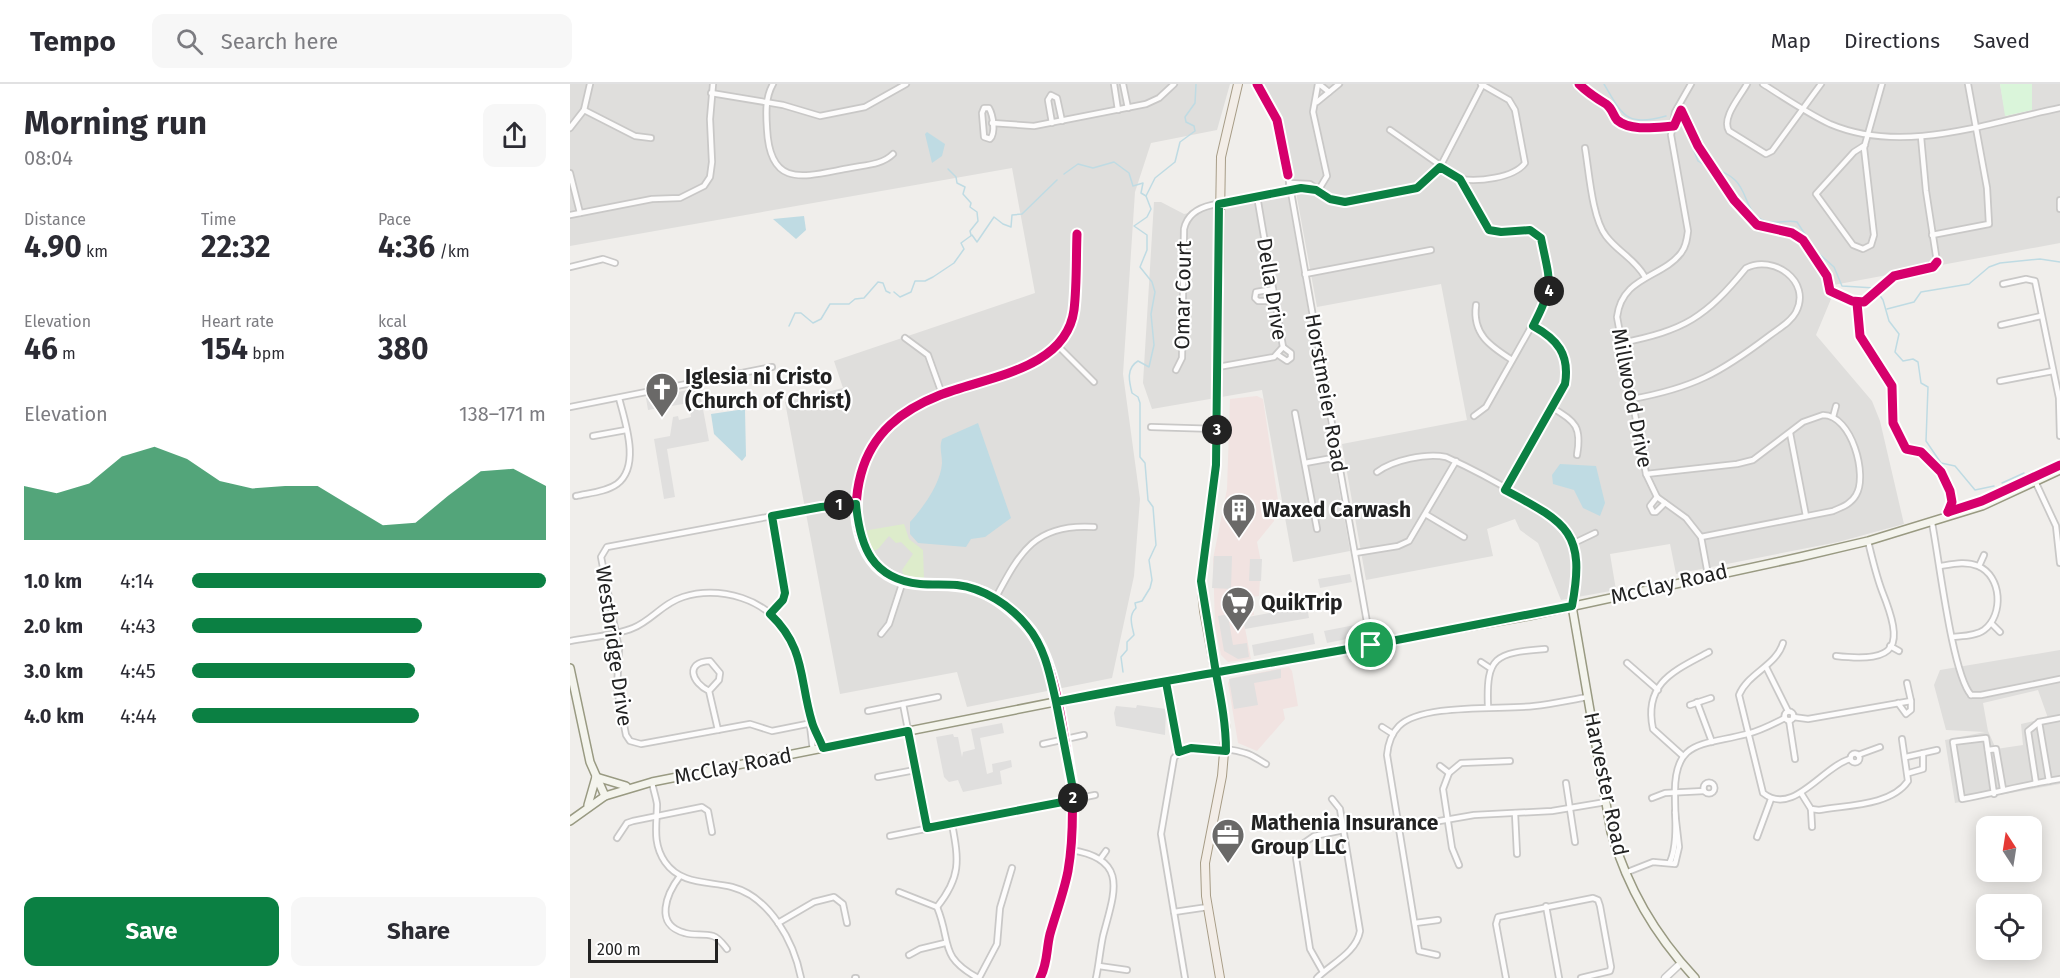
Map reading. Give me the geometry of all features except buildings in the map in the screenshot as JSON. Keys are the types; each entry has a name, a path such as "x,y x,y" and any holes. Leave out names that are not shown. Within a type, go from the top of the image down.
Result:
{"main road":[{"path":"1220,978 1208,907 1206,852 1226,751 1226,729 1201,581 1215,480 1219,204 1223,138 1238,84"},
{"name":"McClay Road","path":"570,821 588,805 628,787 1056,702 1572,606 1868,541 1982,506 2060,470"},
{"name":"Harvester Road","path":"1572,606 1611,831 1625,873 1647,919 1695,978"},
{"path":"570,668 573,697 596,777 604,796"},
{"path":"596,777 628,787"},
{"path":"588,805 596,777"}],"street":[{"path":"570,128 584,110 590,84"},
{"path":"570,215 652,200 680,198 704,186 710,177 712,162 711,93 713,84"},
{"path":"773,84 767,102 770,156 778,167 791,175 802,176 878,163 893,154"},
{"path":"711,93 767,102 808,114 826,116 874,104 906,84"},
{"path":"1114,84 1118,110"},
{"path":"1123,84 1128,108"},
{"path":"993,123 1034,126 1128,108 1155,100 1174,84"},
{"path":"1318,84 1329,92"},
{"path":"1317,190 1327,176 1314,112 1318,84"},
{"path":"1317,102 1339,84"},
{"path":"1289,183 1306,183 1330,199 1345,202 1417,188 1440,167 1482,84 1509,100 1515,110 1525,163 1514,172 1472,180 1460,179"},
{"path":"1747,84 1727,120 1726,127 1763,153 1772,151 1821,84"},
{"path":"1763,84 1831,124 1867,134 1895,138 1921,137 2060,108"},
{"path":"1865,145 1854,152 1816,194 1853,245 1863,249 1871,245 1874,235 1863,158 1867,134 1882,84"},
{"path":"1932,235 1989,224 1987,188 1968,84"},
{"name":"Millwood Drive","path":"1690,85 1675,112 1671,135 1688,231 1686,243 1679,256 1645,277 1627,293 1618,307 1617,317 1646,474 1657,497 1686,518 1701,537"},
{"path":"1052,123 1048,100 1052,95 1057,98 1062,121"},
{"path":"984,108 991,110 993,123 993,137 985,139 982,113 984,108"},
{"path":"584,110 635,136 651,138"},
{"path":"1390,130 1460,179 1489,230 1494,232 1530,230 1536,232 1541,238 1550,285 1548,297 1486,407 1474,416"},
{"path":"1921,137 1937,262"},
{"path":"1585,148 1600,225 1606,237 1638,264 1645,277"},
{"path":"570,173 580,213"},
{"name":"Horstmeier Road","path":"1288,175 1371,645"},
{"path":"1468,190 1472,180"},
{"name":"Omar Court","path":"1176,370 1182,358 1184,225 1197,211 1219,204 1290,190 1317,190"},
{"name":"Della Drive","path":"1218,367 1278,355 1283,347 1257,196"},
{"path":"2060,200 2060,209"},
{"path":"1536,232 1540,225"},
{"path":"1492,240 1494,232"},
{"path":"1040,978 1047,966 1050,935 1071,850 1073,800 1047,664 1038,642 1027,626 995,598 975,589 957,585 903,581 889,574 867,552 862,542 856,504 864,463 882,431 914,405 1030,363 1058,346 1074,311 1077,234"},
{"path":"1305,274 1431,250"},
{"path":"570,267 603,259 615,263"},
{"path":"1621,343 1671,331 1689,323 1715,304 1746,268 1752,265 1768,262 1779,266 1797,287 1799,302 1790,320 1733,363 1693,385 1632,399"},
{"path":"2003,284 2026,279 2035,281 2059,403 2060,435"},
{"path":"1273,289 1257,292 1255,298 1258,301 1276,301"},
{"path":"1476,305 1475,313 1481,336 1488,345 1512,360"},
{"path":"2001,325 2041,316"},
{"path":"1505,490 1565,384 1567,371 1565,358 1558,342 1533,326"},
{"path":"905,338 928,355 942,394"},
{"path":"1058,346 1094,382"},
{"path":"1278,355 1287,361 1291,358 1291,353 1283,347"},
{"path":"570,407 772,367"},
{"path":"2000,381 2053,371"},
{"path":"576,496 606,490 627,477 630,460 619,398"},
{"path":"1833,417 1836,406"},
{"path":"1553,408 1574,421 1579,442 1577,455"},
{"path":"1296,413 1317,529"},
{"path":"1646,474 1737,464 1753,460 1812,417 1823,415 1833,417 1849,430 1860,485 1856,495 1847,505 1806,516 1701,537 1708,575"},
{"path":"1151,427 1217,429"},
{"path":"593,436 626,430"},
{"path":"1790,433 1806,516"},
{"path":"1377,472 1387,464 1430,456 1446,457 1548,513 1574,543 1578,563 1572,606"},
{"path":"1305,463 1338,457"},
{"path":"1355,553 1402,545 1414,535 1456,461"},
{"path":"2035,480 2056,526 2060,563"},
{"name":"Millwood Drive","path":"1657,497 1650,506 1653,512 1665,503"},
{"path":"770,614 783,600 785,593 772,516 821,507 856,504"},
{"path":"1426,514 1464,537"},
{"name":"Westbridge Drive","path":"718,730 641,744 630,741 626,735 617,688 619,649 601,557 603,550 772,516"},
{"path":"1932,523 1959,673 1971,695"},
{"path":"995,598 1015,562 1032,541 1052,531 1080,526 1095,527"},
{"path":"1574,543 1595,533"},
{"path":"1836,656 1865,659 1876,657 1890,646 1895,627 1868,541"},
{"path":"1979,566 1984,555"},
{"path":"1941,566 1968,563 1979,566 1988,572 1996,591 1998,610 1991,624 1976,634 1953,637"},
{"path":"881,634 889,624 903,581"},
{"path":"570,641 635,627 672,601 700,593 732,595 745,599 770,614 795,645 804,676 812,723 813,750"},
{"path":"1991,624 2000,632"},
{"path":"1783,643 1778,657 1739,695 1763,793 1771,799 1785,799 1801,793 1842,762 1850,759 1853,754 1858,755 1880,747"},
{"path":"1890,646 1899,651"},
{"path":"1488,707 1487,679 1490,668 1497,659 1512,653 1545,649"},
{"path":"1683,756 1653,729 1652,711 1658,690 1671,672 1709,652"},
{"path":"709,691 719,680 720,673 710,661 701,661 696,665 694,681 709,691 718,730 750,724 772,731 812,723"},
{"path":"1481,662 1490,668"},
{"path":"1627,663 1658,690"},
{"path":"1766,667 1788,711 1793,713 1789,718 1795,759"},
{"path":"1971,695 2060,679"},
{"path":"1166,682 1179,752"},
{"path":"1898,703 1906,714 1911,711 1907,683"},
{"path":"1967,701 1971,695"},
{"path":"868,711 938,697"},
{"path":"1437,956 1419,951 1387,755 1393,734 1399,725 1410,719 1463,708 1532,706 1588,697"},
{"path":"1690,705 1711,698"},
{"path":"1625,873 1653,862 1672,863 1676,769 1683,756 1696,747 1750,734 1789,718 1808,719 1911,701"},
{"path":"1697,702 1712,742"},
{"path":"903,704 927,828"},
{"path":"2037,783 2028,731 2039,722 2060,718"},
{"path":"2039,722 2049,781"},
{"path":"812,723 823,748"},
{"path":"1382,727 1393,734"},
{"path":"1043,744 1084,735"},
{"path":"1994,794 1988,750 1983,737 1953,742 1962,799 1994,794 2003,789 2060,778"},
{"path":"1811,809 1876,800 1904,788 1909,773 1902,739"},
{"path":"1185,978 1161,834 1172,763 1179,752 1191,748 1246,753 1266,764"},
{"path":"1988,750 1996,749 2003,789"},
{"path":"1906,757 1937,750"},
{"path":"1909,773 1923,769 1923,753"},
{"path":"1459,865 1454,855 1443,789 1449,773 1461,763 1510,761"},
{"path":"1440,766 1449,773"},
{"path":"878,777 915,770"},
{"path":"652,782 657,804 656,838 659,851 670,868 680,876 739,889 757,901 778,923 794,951 801,978"},
{"path":"1566,783 1575,842"},
{"path":"1652,798 1674,792 1704,791"},
{"path":"1801,793 1811,809 1812,827"},
{"path":"890,836 1095,795"},
{"path":"1317,978 1349,951 1357,942 1360,931 1340,809 1332,799"},
{"path":"1757,837 1771,799"},
{"path":"1399,828 1474,815 1571,809 1605,802"},
{"path":"617,838 627,823 702,807 708,807 712,832"},
{"path":"1515,813 1517,854"},
{"path":"937,908 950,891 958,870 952,824"},
{"path":"1323,972 1310,949 1296,858 1304,843 1314,836 1344,830"},
{"path":"1071,850 1095,854 1101,858 1112,873 1114,897 1100,949 1096,978"},
{"path":"1101,858 1106,851"},
{"path":"937,908 945,943 954,962 978,978 997,944 1000,908 1012,868"},
{"path":"680,876 666,899 665,910 669,921 682,932 717,938 727,949"},
{"path":"899,892 937,908"},
{"path":"840,899 844,894"},
{"path":"778,923 814,902 834,897 840,899"},
{"path":"1506,978 1496,920 1504,914 1593,898 1598,900 1611,967 1610,971 1581,978"},
{"path":"840,899 847,923"},
{"path":"1546,906 1559,978"},
{"path":"1174,912 1208,907"},
{"path":"1415,923 1438,920"},
{"path":"909,955 920,949 945,943"},
{"path":"1665,978 1681,963"},
{"path":"1099,966 1127,970"}],"shaded area":[{"path":"570,84 1230,84 1217,130 1151,143 1135,192 1123,374 1140,499 1134,576 1112,678 967,707 957,672 840,694 785,402 843,388 834,361 1035,293 1012,168 570,246"},
{"path":"1264,84 2000,84 2006,116 2032,110 2032,84 2060,84 2060,243 1828,286 1831,299 1816,335 1872,401 1880,421 1904,524 1838,542 1676,574 1670,544 1610,554 1616,590 1561,600 1538,543 1520,530 1515,519 1487,529 1493,556 1366,580 1342,444 1467,420 1441,284 1317,307 1283,121"},
{"path":"1283,194 1288,196 1350,551 1293,562 1262,390 1152,409 1143,383 1154,202 1161,202 1184,214"},
{"path":"699,388 709,441 667,449 675,497 664,499 654,439 670,436 673,417 678,416 679,420 691,417 689,403 648,410 646,398"},
{"path":"1257,396 1263,399 1278,500 1274,521 1257,542 1261,562 1259,596 1252,597 1254,615 1243,618 1251,659 1228,662 1221,655 1215,626 1213,559 1227,489 1230,399"},
{"path":"1214,556 1232,556 1231,589 1212,588"},
{"path":"1250,559 1262,559 1261,581 1249,581"},
{"path":"1350,574 1352,582 1320,588 1318,579"},
{"path":"1307,606 1309,618 1245,629 1243,619 1229,621 1233,645 1247,643 1249,657 1238,659 1224,651 1218,616 1241,612 1243,618"},
{"path":"1360,624 1362,636 1327,643 1324,631"},
{"path":"1313,633 1315,644 1254,656 1252,645"},
{"path":"2060,650 2060,784 1955,803 1945,740 1985,732 1946,730 1934,685 1940,670","holes":["2038,690 2048,718 2021,724 2023,745 1996,749 1988,731 1983,703"]},
{"path":"1289,667 1292,671 1298,706 1283,709 1285,719 1257,751 1238,743 1228,683 1231,678"},
{"path":"1281,669 1281,678 1254,683 1258,705 1234,709 1229,679"},
{"path":"1137,705 1166,709 1165,735 1116,726 1114,713 1116,706 1136,708"},
{"path":"1002,723 1004,733 980,738 987,774 993,772 992,764 1011,760 1012,767 1000,771 1002,784 963,792 958,780 949,782 944,777 936,737 953,734 954,737 958,737 962,757 963,752 975,749 971,729"}],"green space":[{"path":"2000,84 2032,84 2032,110 2005,116"},
{"path":"904,524 909,539 923,550 924,580 904,577 902,570 913,554 901,542 896,543 889,536 878,549 871,552 863,531"}],"water":[{"path":"927,132 945,144 942,156 932,163 925,134"},
{"path":"804,216 806,230 796,239 773,219"},
{"path":"745,409 746,456 742,461 714,434 711,414"},
{"path":"978,423 1011,518 985,537 971,539 966,547 918,543 910,534 910,522 935,487 941,471 942,439"},
{"path":"1560,464 1596,466 1605,503 1600,516 1583,508 1574,490 1553,484 1552,475"}],"waterway":[{"path":"1064,174 1078,164 1093,168 1114,162 1129,173 1133,186 1143,183 1141,193 1146,196 1155,178 1175,162 1180,142 1195,131 1194,126 1186,122 1185,117 1195,103 1196,84"},
{"path":"1604,84 1621,111 1627,116 1642,120 1666,116"},
{"path":"1678,119 1684,126 1698,161 1735,180 1754,214 1769,222 1797,222 1816,251 1834,267 1842,286 1875,288 1883,300 1889,321 1899,334 1895,352 1903,361 1913,359 1918,362 1921,383 1928,387 1926,441 1941,463 1955,466 1975,490 1994,486"},
{"path":"948,169 956,177 957,183 965,187 963,194 971,203 970,207 977,212 978,221 970,231 971,235"},
{"path":"894,292 900,297 911,292 915,281 925,281 954,263 964,249 961,243 972,235 977,242 994,217 1011,227 1012,215 1022,214 1057,180"},
{"path":"1123,672 1121,657 1127,650 1127,642 1134,635 1132,614 1136,608 1135,603 1142,601 1150,588 1152,580 1149,560 1156,545 1153,507 1148,500 1145,463 1140,457 1140,403 1138,397 1132,393 1129,379 1130,371 1138,361 1149,367 1154,345 1151,314 1155,292 1152,282 1140,267 1147,250 1147,235 1134,226 1147,217 1151,209 1146,196"},
{"path":"1887,309 1914,302 1921,292 1969,284 1989,267 2000,263 2040,259 2060,262"},
{"path":"789,326 795,313 801,313 813,323 821,319 830,304 849,304 855,299 864,298 878,282 883,283 886,291 890,293"},
{"path":"2002,483 2024,473"}],"cycle path":[{"path":"1257,84 1277,120 1288,175"},
{"path":"1579,84 1608,106 1617,120 1630,126 1645,128 1674,126 1681,110 1698,146 1734,200 1757,225 1792,233 1803,240 1827,276 1830,291 1852,301 1864,302 1894,276 1933,267 1937,262"},
{"path":"1040,978 1068,871 1072,816 1072,784 1062,722 1045,658 1037,640 1026,625 989,595 956,585 911,583 887,574 875,564 867,552 861,537 857,506 861,474 866,459 881,435 901,416 940,395 1021,368 1040,359 1056,346 1068,330 1074,310 1077,234"},
{"path":"1857,303 1860,336 1892,386 1893,423 1906,449 1921,452 1941,472 1950,491 1952,502 1948,512"},
{"path":"1948,512 1982,501 2060,465"}],"place":[{"name":"Iglesia ni Cristo (Church of Christ)","path":"662,418"},
{"name":"Waxed Carwash","path":"1239,539"},
{"name":"QuikTrip","path":"1238,632"},
{"name":"Mathenia Insurance Group LLC","path":"1228,864"}],"route":[{"path":"1371,645 1224,671 1216,673 1166,682 1140,686 1080,697 1056,702 1047,664 1038,642 1013,612 995,598 975,589 957,585 920,584 903,581 889,574 874,562 862,542 856,504 821,507 772,516 785,593 783,600 770,614 787,632 795,645 804,676 812,723 823,748 908,731 927,828 1073,800 1056,702 1166,682 1179,752 1191,748 1226,751 1226,729 1222,702 1217,680 1216,673 1206,625 1201,581 1216,465 1219,204 1301,188 1316,190 1334,201 1345,202 1417,188 1440,167 1460,179 1489,230 1494,232 1530,230 1536,232 1541,238 1550,285 1548,297 1533,326 1558,342 1565,358 1567,371 1565,384 1553,408 1505,490 1548,513 1560,524 1574,543 1578,574 1572,606 1371,645"}]}
